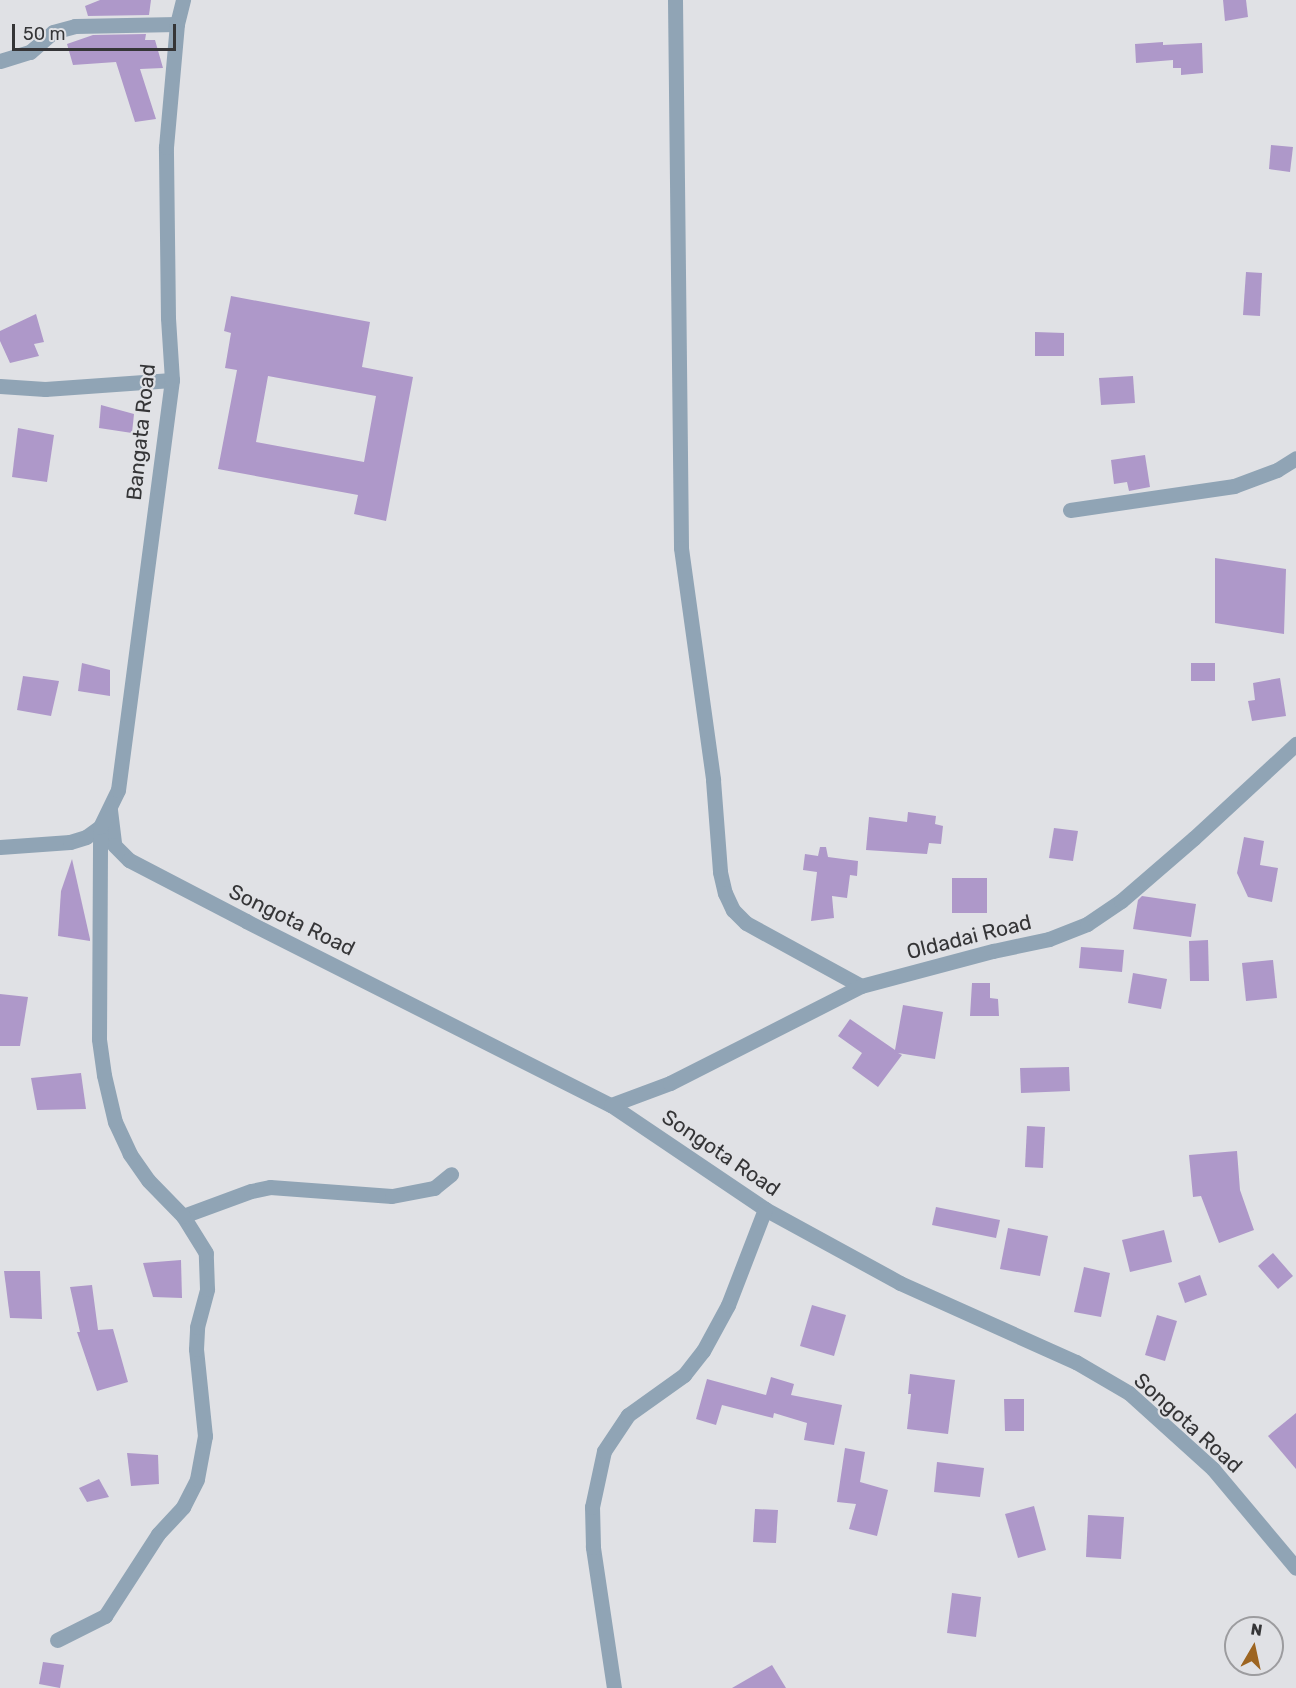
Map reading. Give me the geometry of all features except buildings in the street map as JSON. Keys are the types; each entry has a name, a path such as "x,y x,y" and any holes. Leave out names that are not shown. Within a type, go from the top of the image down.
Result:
{"street":[{"name":"Bangata Road","path":"100,827 118,790 171,380 166,147 177,24 183,0"},
{"path":"675,0 681,548 713,780 720,872 725,893 733,910 746,923 861,986"},
{"path":"0,61 30,52 53,32 75,27 177,24"},
{"path":"0,386 45,389 171,380"},
{"path":"1070,510 1234,486 1277,470 1296,458"},
{"name":"Oldadai Road","path":"611,1105 670,1083 861,986 993,951 1049,939 1087,924 1121,901 1296,744"},
{"name":"Songota Road","path":"110,807 114,845 129,860 611,1105 765,1209 900,1283 1076,1362 1129,1393 1213,1469 1296,1568"},
{"path":"0,847 70,842 86,837 100,827"},
{"path":"57,1640 105,1616 158,1534 183,1507 197,1479 205,1437 196,1349 197,1327 207,1290 206,1253 183,1216 148,1180 130,1154 115,1122 104,1075 99,1039 100,827"},
{"path":"183,1216 251,1191 270,1187 392,1196 434,1188 451,1174"},
{"path":"615,1688 593,1547 592,1507 604,1451 628,1415 684,1375 703,1350 728,1305 765,1209"}]}
